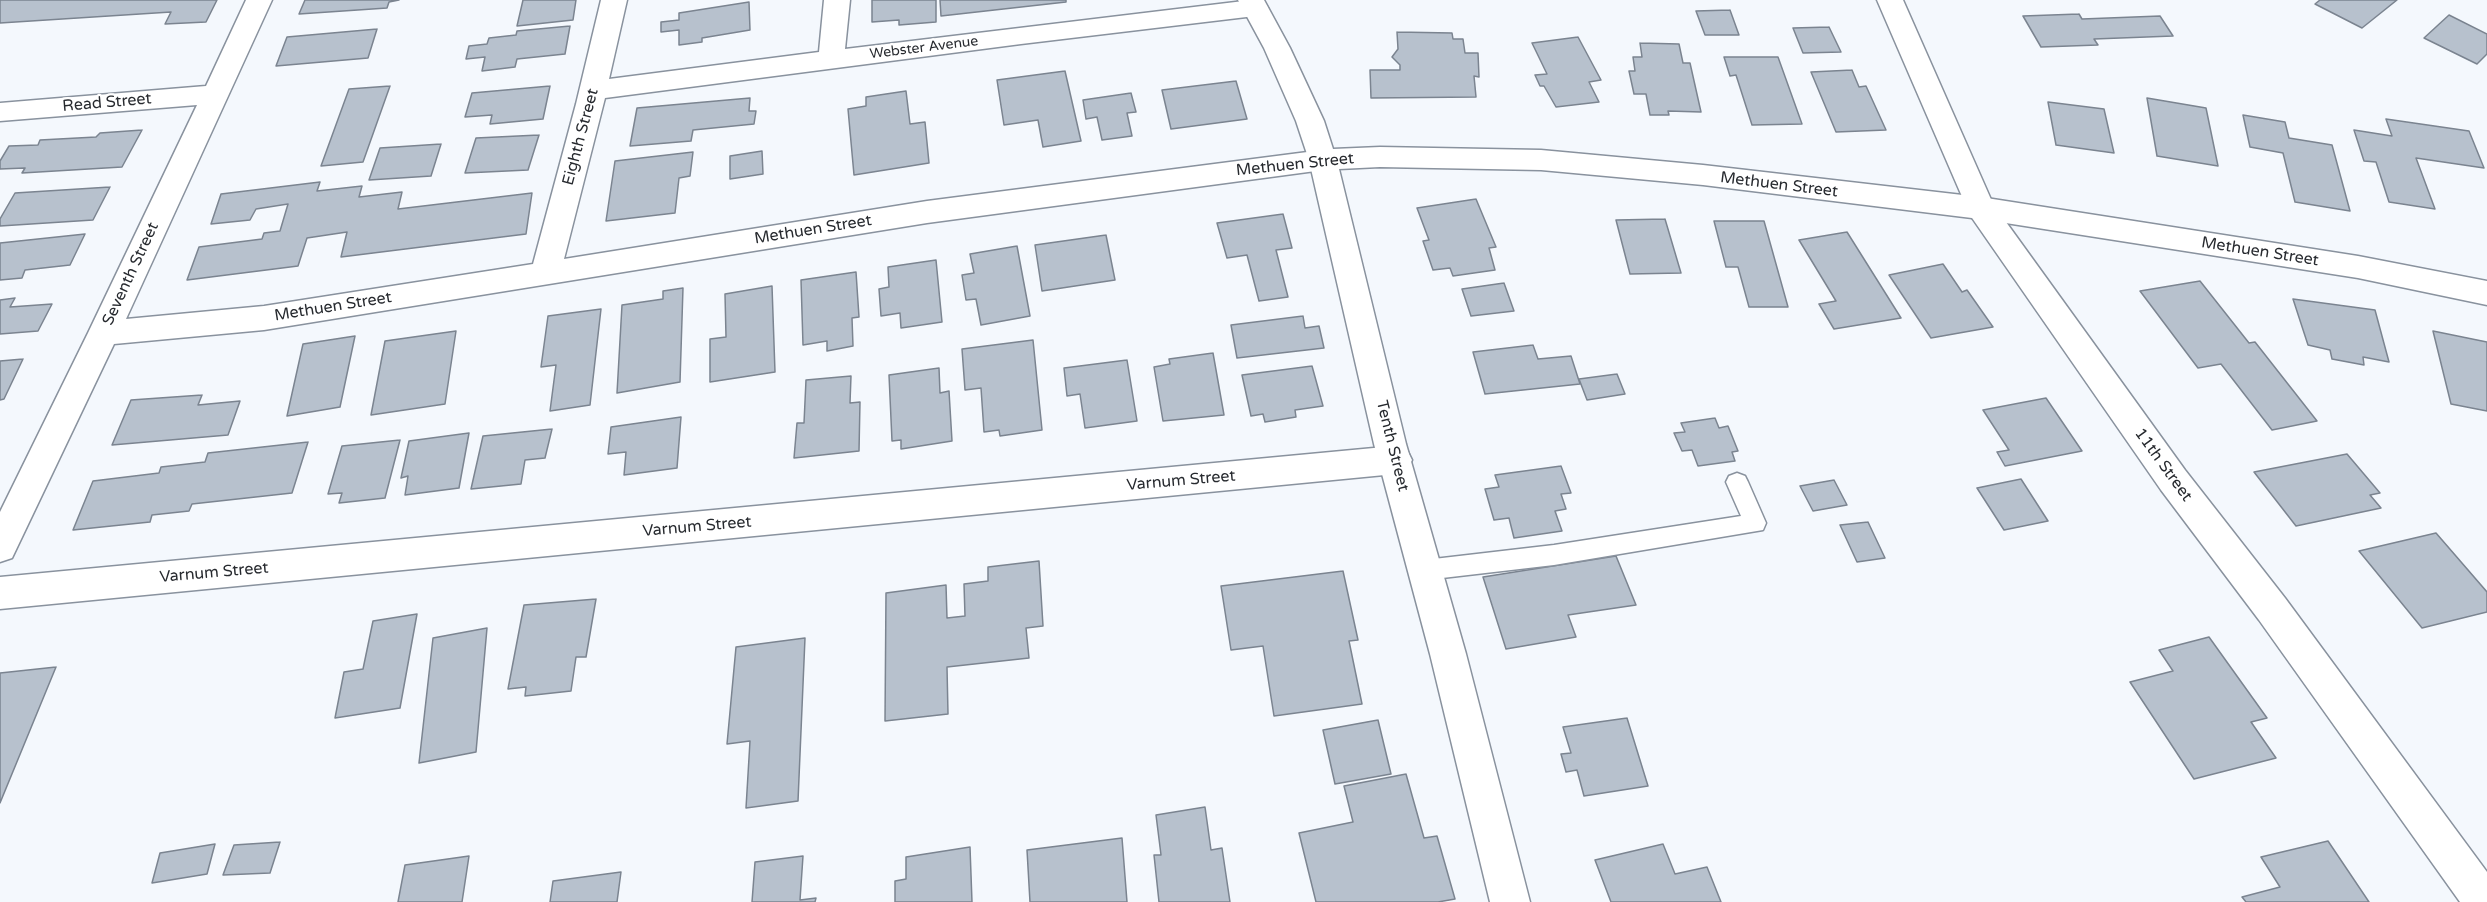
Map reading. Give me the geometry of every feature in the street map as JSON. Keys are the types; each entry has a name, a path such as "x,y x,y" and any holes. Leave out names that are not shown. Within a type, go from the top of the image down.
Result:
{"street":[{"name":"Seventh Street","path":"0,547 104,333 259,0"},
{"name":"Eighth Street","path":"545,273 614,0"},
{"path":"831,60 837,0"},
{"name":"11th Street","path":"1890,0 1980,208 2174,480 2272,609 2484,902"},
{"name":"Webster Avenue","path":"593,90 1253,4"},
{"name":"Tenth Street","path":"1253,4 1310,121 1323,160 1395,460 1510,902"},
{"name":"Read Street","path":"0,112 215,94"},
{"name":"Methuen Street","path":"104,333 264,318 927,212 1323,160 1380,156 1541,160 1703,175 1980,208 2335,264 2487,293"},
{"name":"Varnum Street","path":"0,593 1395,460"}],"lane":[{"path":"1425,570 1566,553 1755,523 1737,482"}],"building":[{"path":"0,0 217,0 206,22 165,24 171,12 0,23"},
{"path":"305,0 399,0 389,2 387,8 299,14"},
{"path":"523,0 576,0 573,20 517,26"},
{"path":"872,0 936,0 936,22 899,25 899,20 872,22"},
{"path":"940,0 1066,0 1066,2 941,16"},
{"path":"2320,0 2397,0 2362,28 2315,4"},
{"path":"749,2 750,30 702,38 702,42 679,45 679,30 661,32 661,22 679,20 679,13"},
{"path":"1730,10 1739,35 1705,35 1696,11"},
{"path":"2079,14 2082,19 2160,16 2173,36 2094,39 2098,45 2041,47 2023,16"},
{"path":"2449,15 2487,34 2487,54 2477,64 2424,38"},
{"path":"570,26 565,54 517,59 515,67 482,71 485,57 466,59 469,46 487,44 489,38 516,35 517,31"},
{"path":"1829,27 1841,52 1803,53 1793,28"},
{"path":"377,29 368,58 276,66 287,37"},
{"path":"1397,32 1452,33 1453,39 1463,39 1465,53 1478,53 1479,77 1474,76 1476,97 1371,98 1370,70 1400,70 1400,65 1392,57 1398,49"},
{"path":"1578,37 1601,80 1589,82 1599,102 1556,107 1544,86 1540,86 1535,75 1547,74 1532,43"},
{"path":"1640,43 1679,44 1683,63 1690,63 1701,112 1668,111 1669,115 1650,115 1646,94 1634,94 1629,71 1635,71 1633,57 1642,57"},
{"path":"1724,57 1778,57 1802,124 1752,125 1736,75 1730,76"},
{"path":"1852,70 1859,87 1866,86 1886,130 1836,132 1811,72"},
{"path":"1065,71 1081,141 1043,147 1038,120 1004,125 997,80"},
{"path":"1236,81 1247,119 1171,129 1162,90"},
{"path":"390,86 363,162 321,166 349,89"},
{"path":"550,86 543,119 490,124 492,115 465,117 472,93"},
{"path":"906,91 910,124 925,122 929,163 854,175 848,109 866,106 866,97"},
{"path":"1131,93 1136,112 1127,113 1132,136 1102,140 1097,117 1086,119 1083,100"},
{"path":"750,98 749,111 756,111 754,124 693,130 691,141 630,146 637,108"},
{"path":"2147,98 2206,108 2218,166 2157,156"},
{"path":"2048,102 2104,109 2114,153 2056,145"},
{"path":"2243,115 2285,122 2289,138 2332,145 2350,211 2295,202 2283,153 2250,147"},
{"path":"2386,119 2469,131 2484,168 2416,158 2435,209 2389,202 2376,162 2364,161 2354,130 2392,136"},
{"path":"142,130 122,167 22,173 25,168 0,169 0,161 9,146 38,145 40,140 96,137 100,133"},
{"path":"539,135 528,170 465,173 476,138"},
{"path":"441,144 431,176 369,180 380,148"},
{"path":"762,151 763,174 730,179 730,156"},
{"path":"693,152 690,176 679,178 675,213 606,221 615,161"},
{"path":"320,182 317,191 362,186 359,197 402,192 398,209 532,193 526,234 341,257 347,232 307,238 298,266 187,280 199,247 262,239 264,233 280,231 288,204 256,209 250,220 211,224 221,194"},
{"path":"110,187 93,220 0,226 0,219 15,193"},
{"path":"1476,199 1496,247 1489,248 1495,270 1453,276 1450,268 1433,270 1423,241 1429,240 1417,208"},
{"path":"1283,214 1292,248 1276,250 1288,297 1259,301 1247,255 1227,258 1217,223"},
{"path":"1665,219 1681,273 1630,274 1616,220"},
{"path":"1714,221 1764,221 1788,307 1749,307 1738,267 1726,267"},
{"path":"1847,232 1901,318 1834,329 1819,304 1836,301 1799,240"},
{"path":"85,234 70,265 25,270 22,278 0,280 0,243"},
{"path":"1106,235 1115,280 1042,291 1035,245"},
{"path":"1017,246 1030,316 981,325 976,299 966,300 962,275 974,273 970,254"},
{"path":"936,260 942,322 901,328 900,313 881,316 879,289 889,287 888,267"},
{"path":"1943,264 1962,292 1967,290 1993,327 1931,338 1889,275"},
{"path":"856,272 859,317 852,318 853,346 827,351 827,341 803,345 801,280"},
{"path":"2200,281 2249,343 2255,342 2317,421 2272,430 2221,364 2198,368 2140,291"},
{"path":"1504,283 1514,311 1471,316 1462,289"},
{"path":"772,286 775,372 710,382 710,339 726,337 725,294"},
{"path":"683,288 680,382 617,393 622,305 663,299 663,291"},
{"path":"15,298 10,307 52,304 38,331 0,334 0,300"},
{"path":"2293,299 2375,310 2389,362 2363,357 2364,365 2332,359 2330,350 2308,345"},
{"path":"601,309 590,405 550,411 556,365 541,367 548,316"},
{"path":"1303,316 1305,328 1319,326 1324,348 1237,358 1231,325"},
{"path":"456,331 445,404 371,415 385,341"},
{"path":"2433,331 2487,342 2487,411 2451,404"},
{"path":"355,336 340,407 287,416 303,344"},
{"path":"1033,340 1042,430 1000,436 999,430 984,432 981,388 965,390 962,349"},
{"path":"1533,345 1538,359 1571,356 1580,384 1485,394 1473,352"},
{"path":"1213,353 1224,415 1163,421 1154,367 1170,364 1169,359"},
{"path":"23,359 4,399 0,400 0,361"},
{"path":"1127,360 1137,421 1085,428 1080,394 1067,396 1064,368"},
{"path":"1312,366 1323,406 1295,410 1296,417 1265,422 1263,414 1251,416 1242,375"},
{"path":"939,368 940,393 949,391 952,441 901,449 901,440 892,441 889,375"},
{"path":"1617,374 1625,394 1587,400 1579,379"},
{"path":"851,376 850,403 860,402 859,451 794,458 797,423 804,423 806,380"},
{"path":"202,395 198,405 240,401 228,435 112,445 131,400"},
{"path":"2046,398 2082,451 2005,466 1997,452 2009,450 1983,410"},
{"path":"681,417 677,468 624,475 626,452 608,454 611,427"},
{"path":"1715,418 1719,428 1728,426 1738,451 1732,452 1735,461 1698,466 1692,450 1682,451 1674,433 1685,432 1681,423"},
{"path":"552,429 545,458 525,460 521,484 471,489 483,436"},
{"path":"469,433 459,488 405,495 408,476 401,478 409,441"},
{"path":"400,440 385,498 339,503 342,493 328,494 342,446"},
{"path":"308,442 292,493 192,504 189,511 152,515 150,522 73,530 93,481 159,473 161,467 205,462 208,453"},
{"path":"2347,454 2380,493 2370,495 2381,508 2296,526 2254,472"},
{"path":"1561,466 1571,493 1561,494 1566,509 1555,511 1562,531 1514,538 1509,518 1494,520 1485,489 1499,487 1495,475"},
{"path":"2021,479 2048,521 2004,530 1977,488"},
{"path":"1834,480 1847,505 1813,511 1800,486"},
{"path":"1868,522 1885,558 1857,562 1840,525"},
{"path":"2436,533 2487,592 2487,612 2422,628 2359,551"},
{"path":"1616,556 1636,605 1568,615 1576,637 1506,649 1483,577"},
{"path":"1039,561 1043,626 1026,628 1029,658 947,667 948,714 885,721 886,593 946,585 947,618 965,616 964,584 988,581 988,567"},
{"path":"1343,571 1358,640 1349,641 1362,704 1274,716 1263,646 1231,650 1221,586"},
{"path":"596,599 586,657 576,657 571,691 525,696 526,687 508,689 524,605"},
{"path":"417,614 400,708 335,718 344,672 363,669 373,621"},
{"path":"487,628 476,752 419,763 433,638"},
{"path":"2209,637 2267,718 2251,722 2276,758 2194,779 2130,682 2173,671 2159,650"},
{"path":"805,638 798,801 746,808 750,741 727,744 736,647"},
{"path":"56,667 0,803 0,673"},
{"path":"1627,718 1648,786 1584,796 1577,770 1566,772 1561,754 1571,753 1563,727"},
{"path":"1378,720 1391,774 1335,784 1323,730"},
{"path":"1406,774 1424,838 1437,836 1455,899 1438,902 1316,902 1299,833 1353,822 1344,786"},
{"path":"1205,807 1211,850 1222,848 1230,902 1159,902 1154,855 1161,855 1156,815"},
{"path":"1122,838 1127,902 1030,902 1027,850"},
{"path":"2328,841 2369,902 2246,902 2242,897 2280,887 2261,857"},
{"path":"280,842 270,873 223,875 234,845"},
{"path":"215,844 207,874 152,883 160,853"},
{"path":"1663,844 1675,874 1707,867 1721,902 1611,902 1595,860"},
{"path":"970,847 972,902 895,902 895,881 906,879 906,857"},
{"path":"469,856 462,902 398,902 405,865"},
{"path":"803,856 800,900 816,898 815,902 752,902 755,862"},
{"path":"621,872 617,902 550,902 553,881"}]}
